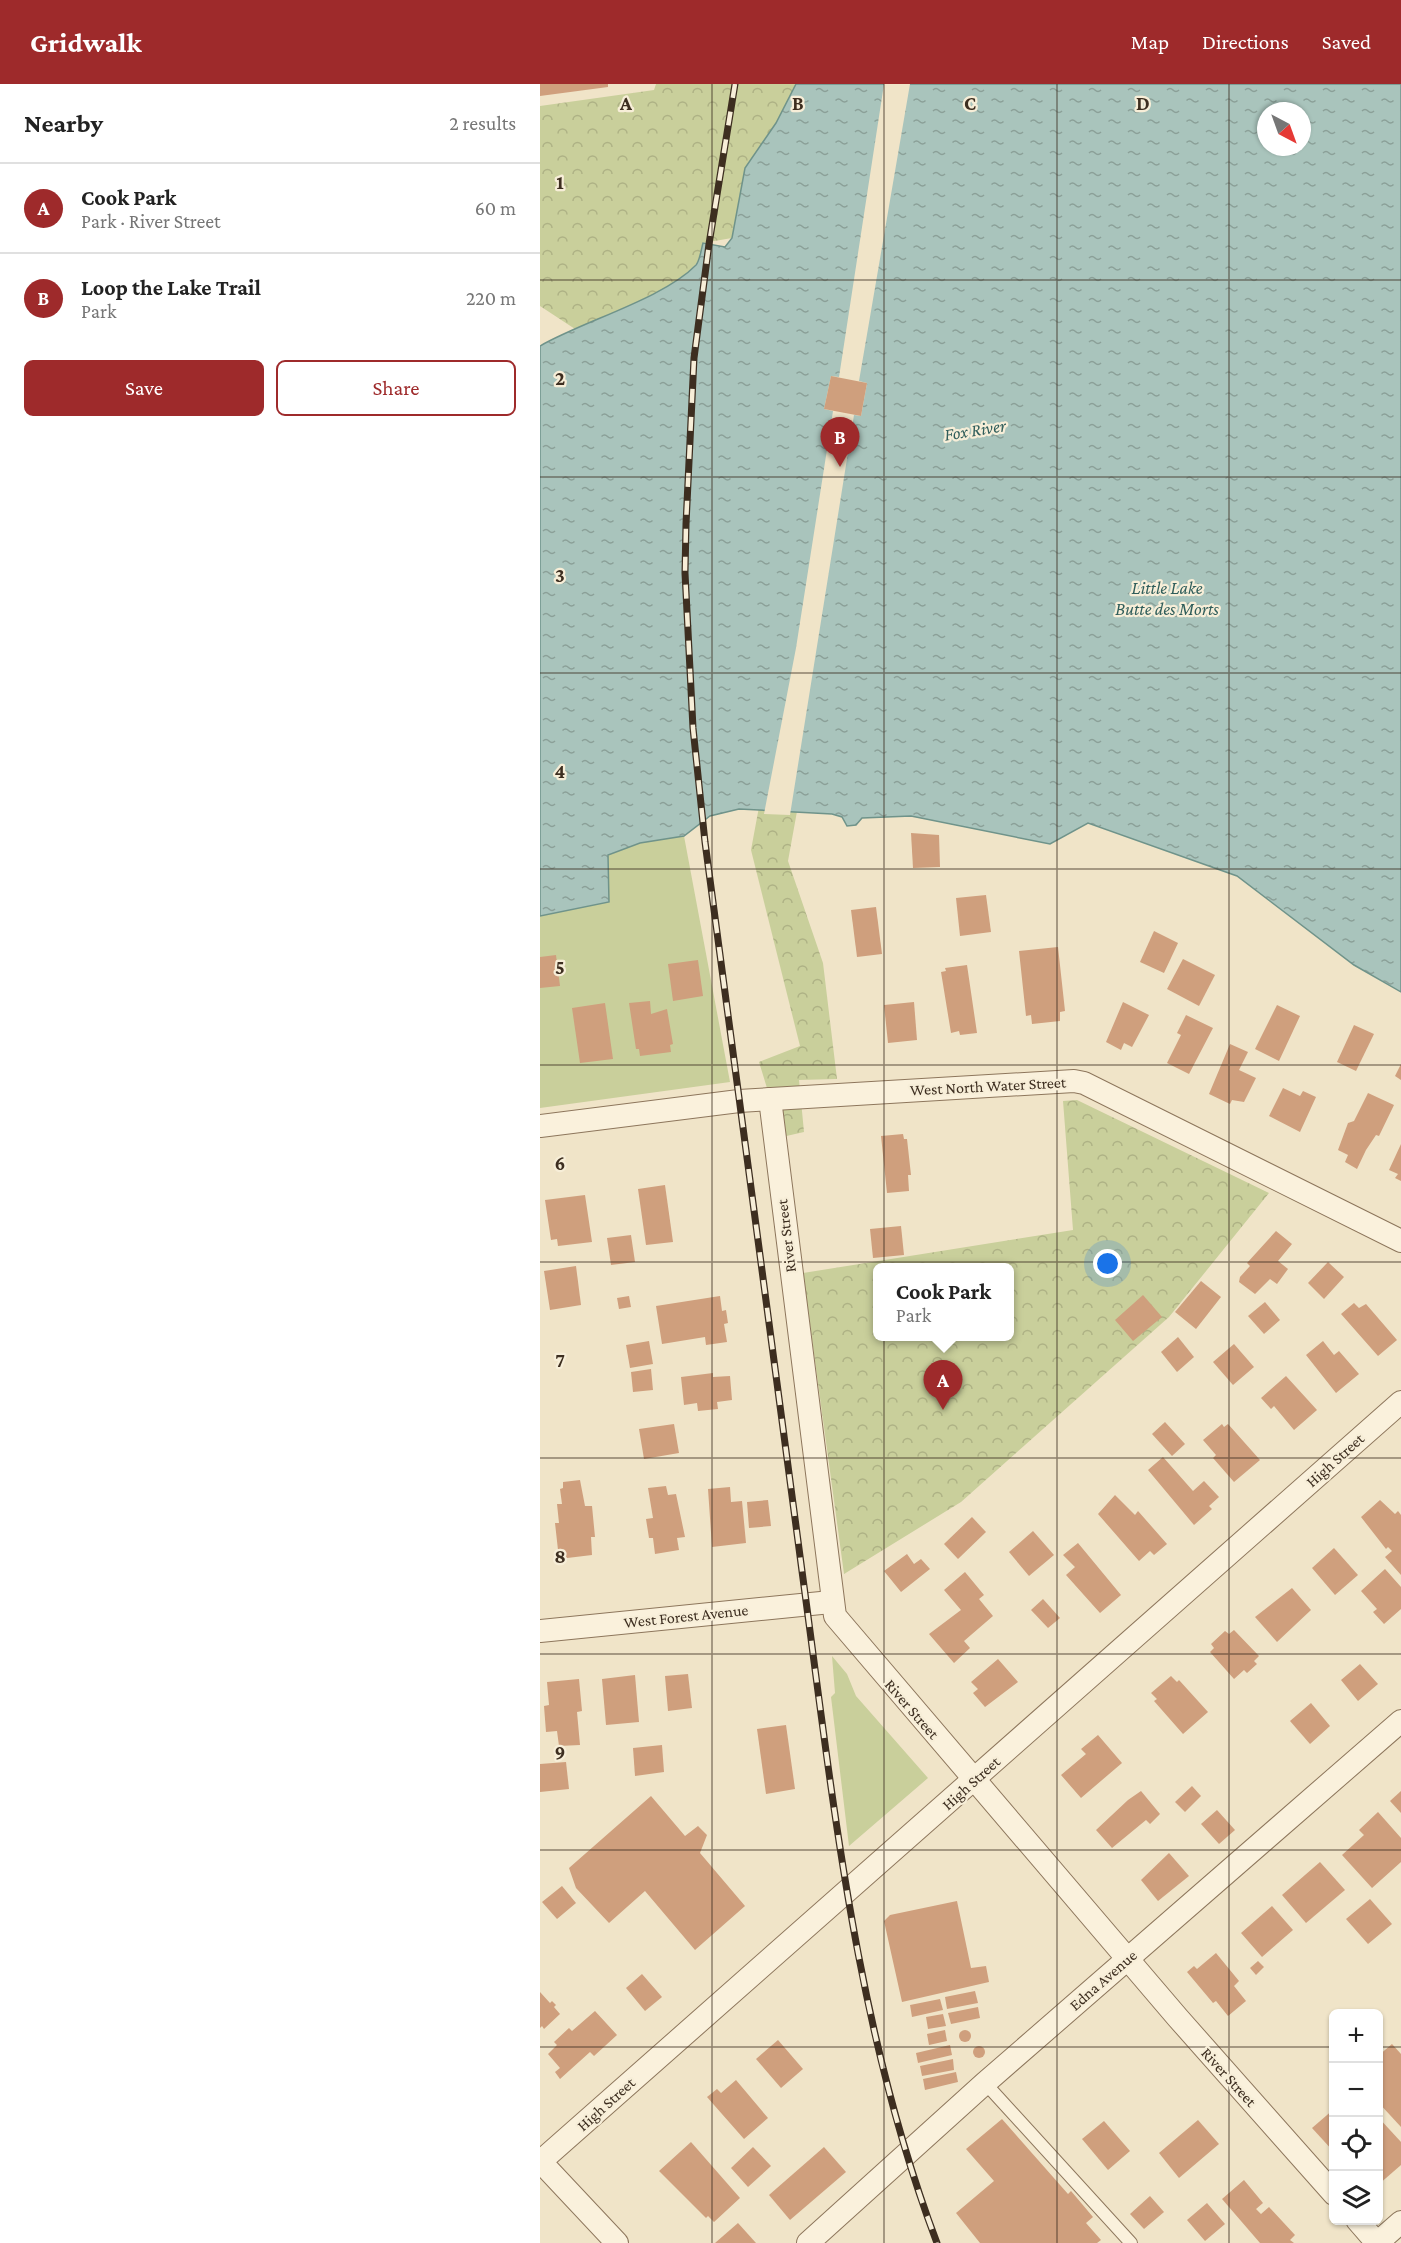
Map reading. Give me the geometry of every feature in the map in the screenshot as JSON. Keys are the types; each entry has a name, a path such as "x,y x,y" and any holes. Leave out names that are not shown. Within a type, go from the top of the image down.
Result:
{"street":[{"name":"West North Water Street","path":"540,1126 770,1098 1064,1081 1084,1083 1401,1241"},
{"name":"River Street","path":"770,1098 834,1616 1178,2018 1329,2188"},
{"name":"High Street","path":"540,2162 1401,1402"},
{"name":"West Forest Avenue","path":"540,1631 831,1602"},
{"name":"Edna Avenue","path":"808,2243 985,2083 1401,1721"},
{"path":"540,2162 617,2243"},
{"path":"1361,2225 1377,2243 1401,2222"}],"lane":[{"path":"985,2083 1131,2243"}],"green space":[{"path":"656,84 796,84 776,123 745,168 732,238 703,243 697,263 669,286 575,329 540,306 540,106 654,90"},
{"path":"893,84 929,84 788,861 823,963 837,1079 799,1080 804,1132 782,1137 759,1062 800,1046 751,850"},
{"path":"684,836 730,1082 540,1108 540,916 609,902 608,855 640,843"},
{"path":"1077,1100 1269,1193 1169,1317 961,1502 844,1574 803,1273 1073,1230 1063,1101"},
{"path":"832,1656 847,1674 856,1696 928,1778 849,1846 831,1697 835,1693"}],"water":[{"path":"796,84 1401,84 1401,992 1354,965 1237,876 1088,823 1050,844 911,816 862,818 856,825 847,826 842,817 832,814 739,809 710,816 684,836 640,843 608,855 609,902 540,916 540,346 643,299 682,277 696,265 703,243 725,247 732,238 745,168 776,123"}],"pier":[{"path":"884,84 910,84 859,381 867,383 861,416 854,415 790,815 764,814 796,648 833,411 824,409 831,376 839,377"}],"building":[{"path":"540,84 608,84 608,87 540,96"},
{"path":"831,376 867,383 861,416 824,409"},
{"path":"911,833 939,835 940,867 913,868"},
{"path":"986,895 991,932 960,936 956,898"},
{"path":"876,907 882,954 857,957 851,910"},
{"path":"1154,931 1178,943 1164,973 1140,962"},
{"path":"1058,947 1065,1011 1060,1012 1060,1021 1032,1024 1031,1015 1026,1016 1019,951"},
{"path":"556,955 560,986 540,988 540,957"},
{"path":"1183,959 1215,975 1199,1006 1167,989"},
{"path":"698,960 703,996 673,1001 668,964"},
{"path":"967,965 977,1033 960,1035 959,1031 951,1033 941,972 946,971 945,968"},
{"path":"650,1001 651,1014 667,1009 673,1044 670,1045 671,1052 640,1056 639,1049 636,1049 629,1003"},
{"path":"914,1002 917,1040 888,1043 884,1005"},
{"path":"1123,1002 1149,1015 1132,1047 1124,1043 1121,1050 1106,1042"},
{"path":"605,1003 613,1059 580,1063 572,1008"},
{"path":"1277,1005 1300,1016 1279,1061 1255,1049"},
{"path":"1186,1015 1213,1028 1189,1074 1167,1063 1181,1035 1177,1033"},
{"path":"1354,1025 1374,1034 1356,1071 1337,1062"},
{"path":"1230,1044 1248,1052 1239,1070 1256,1078 1244,1102 1232,1100 1230,1104 1209,1094"},
{"path":"1401,1064 1401,1080 1395,1076"},
{"path":"1283,1088 1300,1096 1303,1091 1316,1097 1300,1132 1269,1116"},
{"path":"1368,1093 1394,1105 1379,1136 1376,1135 1366,1150 1357,1169 1345,1162 1348,1155 1338,1150 1348,1123 1354,1121"},
{"path":"903,1134 904,1139 907,1139 911,1175 908,1175 909,1191 887,1193 881,1136"},
{"path":"1401,1144 1401,1181 1395,1178 1398,1174 1389,1170"},
{"path":"665,1185 673,1242 646,1245 638,1189"},
{"path":"585,1195 592,1242 558,1246 557,1239 551,1240 545,1200"},
{"path":"901,1226 904,1255 873,1258 870,1229"},
{"path":"1276,1231 1292,1244 1278,1261 1288,1269 1277,1284 1270,1279 1255,1294 1239,1282 1240,1277 1250,1266 1247,1263"},
{"path":"631,1235 635,1262 611,1265 607,1238"},
{"path":"1328,1262 1344,1277 1324,1299 1308,1283"},
{"path":"576,1266 581,1305 550,1310 544,1271"},
{"path":"1201,1281 1221,1297 1196,1329 1175,1312"},
{"path":"1143,1295 1162,1317 1133,1341 1115,1320"},
{"path":"629,1296 631,1307 619,1309 617,1298"},
{"path":"720,1296 722,1311 726,1310 728,1323 724,1324 727,1342 706,1345 705,1337 662,1344 656,1306"},
{"path":"1265,1302 1280,1320 1264,1334 1248,1316"},
{"path":"1354,1303 1359,1308 1366,1304 1397,1340 1378,1356 1341,1314"},
{"path":"1178,1337 1194,1357 1177,1372 1161,1352"},
{"path":"649,1341 653,1364 630,1368 626,1345"},
{"path":"1323,1341 1334,1355 1339,1351 1359,1374 1336,1393 1306,1355"},
{"path":"1234,1344 1254,1367 1233,1385 1213,1362"},
{"path":"651,1369 653,1390 633,1392 631,1372"},
{"path":"713,1373 713,1377 730,1376 732,1400 717,1402 718,1409 698,1411 697,1403 684,1405 681,1377"},
{"path":"1286,1376 1317,1410 1294,1430 1274,1406 1271,1409 1261,1398"},
{"path":"1165,1422 1185,1444 1172,1456 1152,1434"},
{"path":"674,1424 679,1453 644,1459 639,1429"},
{"path":"1222,1424 1224,1427 1228,1424 1260,1460 1234,1482 1213,1458 1216,1455 1203,1440"},
{"path":"1163,1457 1193,1491 1204,1481 1219,1497 1209,1506 1212,1509 1194,1525 1148,1470"},
{"path":"580,1480 585,1506 592,1506 595,1537 591,1537 592,1555 559,1559 555,1523 559,1523 557,1504 562,1504 560,1489 563,1488 563,1482"},
{"path":"666,1486 668,1495 676,1494 685,1537 677,1538 679,1550 655,1554 653,1538 649,1538 646,1519 653,1518 648,1488"},
{"path":"730,1487 731,1502 742,1501 746,1543 712,1547 708,1489"},
{"path":"1115,1495 1135,1515 1138,1511 1167,1544 1154,1555 1150,1551 1139,1561 1098,1514"},
{"path":"768,1500 771,1526 749,1528 747,1502"},
{"path":"1380,1500 1395,1514 1398,1511 1401,1515 1401,1575 1385,1557 1392,1551 1388,1547 1386,1549 1361,1517"},
{"path":"972,1517 986,1532 958,1559 944,1544"},
{"path":"1033,1531 1054,1555 1029,1576 1009,1552"},
{"path":"1078,1543 1121,1595 1100,1613 1066,1575 1075,1567 1063,1555"},
{"path":"1334,1548 1358,1575 1335,1595 1312,1568"},
{"path":"907,1554 914,1564 921,1559 930,1569 901,1592 884,1571"},
{"path":"1385,1569 1401,1587 1401,1609 1384,1624 1373,1612 1377,1609 1361,1591"},
{"path":"965,1572 984,1595 979,1599 993,1616 964,1641 970,1648 954,1663 929,1634 961,1610 944,1590"},
{"path":"1292,1588 1311,1610 1277,1642 1255,1617"},
{"path":"1043,1599 1060,1618 1048,1628 1031,1610"},
{"path":"1234,1630 1259,1656 1254,1661 1257,1664 1247,1673 1244,1670 1234,1679 1210,1652 1214,1648 1211,1644 1225,1631 1229,1634"},
{"path":"998,1659 1018,1682 985,1707 973,1693 978,1689 971,1682"},
{"path":"1360,1664 1378,1684 1358,1701 1341,1680"},
{"path":"688,1674 692,1708 668,1711 665,1676"},
{"path":"635,1675 639,1722 606,1725 602,1679"},
{"path":"1171,1676 1177,1682 1179,1680 1208,1712 1183,1734 1154,1701 1157,1699 1151,1693"},
{"path":"579,1679 582,1711 577,1712 580,1745 559,1746 557,1731 546,1732 544,1706 549,1705 547,1682"},
{"path":"1311,1703 1330,1726 1310,1744 1290,1721"},
{"path":"786,1725 795,1789 766,1794 757,1729"},
{"path":"1098,1735 1122,1763 1081,1798 1061,1775 1086,1754 1081,1749"},
{"path":"662,1745 664,1772 635,1776 633,1748"},
{"path":"566,1762 569,1789 540,1792 540,1764"},
{"path":"1192,1786 1201,1796 1185,1812 1175,1802"},
{"path":"1141,1791 1160,1814 1150,1824 1146,1820 1112,1848 1096,1830"},
{"path":"1401,1791 1401,1813 1390,1801"},
{"path":"651,1796 685,1836 698,1826 707,1835 700,1853 745,1906 695,1950 645,1891 609,1923 576,1888 569,1868"},
{"path":"1217,1810 1235,1830 1219,1844 1201,1824"},
{"path":"1378,1812 1401,1838 1401,1862 1372,1888 1342,1855 1364,1835 1359,1830"},
{"path":"1169,1853 1189,1876 1158,1901 1141,1880"},
{"path":"1320,1862 1345,1890 1306,1923 1282,1895"},
{"path":"562,1886 576,1903 557,1919 542,1902"},
{"path":"1370,1899 1392,1924 1368,1944 1346,1919"},
{"path":"957,1901 971,1968 986,1966 989,1982 902,2002 884,1921 890,1915"},
{"path":"1272,1906 1293,1930 1262,1957 1241,1933"},
{"path":"1216,1953 1239,1981 1234,1986 1246,2001 1228,2016 1216,2001 1213,2003 1187,1972 1194,1966 1197,1969"},
{"path":"1258,1961 1264,1967 1256,1975 1250,1968"},
{"path":"642,1974 662,1997 645,2011 626,1988"},
{"path":"975,1991 978,2003 947,2009 945,1997"},
{"path":"540,1992 550,2003 552,2001 556,2005 554,2007 560,2014 544,2029 542,2026 540,2028"},
{"path":"940,1999 943,2010 912,2017 910,2005"},
{"path":"978,2007 980,2018 951,2024 948,2013"},
{"path":"595,2011 617,2035 594,2056 590,2052 560,2079 555,2072 560,2068 548,2054 557,2045 554,2042 569,2028 572,2031"},
{"path":"943,2014 946,2026 928,2029 926,2017"},
{"path":"945,2030 947,2041 929,2045 927,2034"},
{"path":"967,2030 970,2031 970,2041 963,2042 960,2041 959,2034 960,2031"},
{"path":"778,2040 803,2069 781,2088 756,2059"},
{"path":"1392,2044 1401,2054 1401,2127 1383,2107 1383,2052"},
{"path":"950,2045 952,2055 918,2063 916,2053"},
{"path":"979,2046 985,2052 979,2058 973,2052"},
{"path":"953,2059 954,2070 922,2076 920,2066"},
{"path":"956,2072 958,2082 925,2090 923,2079"},
{"path":"736,2080 768,2118 744,2139 707,2097 717,2089 721,2093"},
{"path":"1329,2113 1329,2147 1312,2128"},
{"path":"1002,2119 1068,2194 1071,2191 1093,2217 1086,2223 1101,2240 1097,2243 980,2243 956,2213 994,2181 966,2149"},
{"path":"1198,2120 1219,2144 1179,2178 1159,2153"},
{"path":"1104,2121 1130,2151 1108,2170 1082,2139"},
{"path":"1383,2122 1401,2142 1401,2165 1383,2181"},
{"path":"691,2142 740,2198 714,2222 708,2216 706,2218 659,2171"},
{"path":"753,2147 771,2166 748,2187 731,2168"},
{"path":"824,2147 846,2172 790,2220 769,2195"},
{"path":"1244,2180 1263,2203 1256,2209 1261,2214 1269,2207 1295,2235 1290,2240 1294,2243 1260,2243 1222,2199"},
{"path":"1150,2196 1164,2212 1144,2229 1130,2214"},
{"path":"1207,2203 1225,2224 1205,2241 1187,2220"},
{"path":"738,2223 756,2243 715,2243"}],"railway":[{"path":"735,84 709,244 694,358 685,573 693,728 705,842 838,1836 868,2001 887,2083 910,2163 937,2243"}],"place":[{"name":"Loop the Lake Trail","path":"840,467"},
{"name":"Cook Park","path":"943,1410"}],"water label":[{"name":"Fox River","path":"975,430"},
{"name":"Little Lake Butte des Morts","path":"1167,598"}]}
